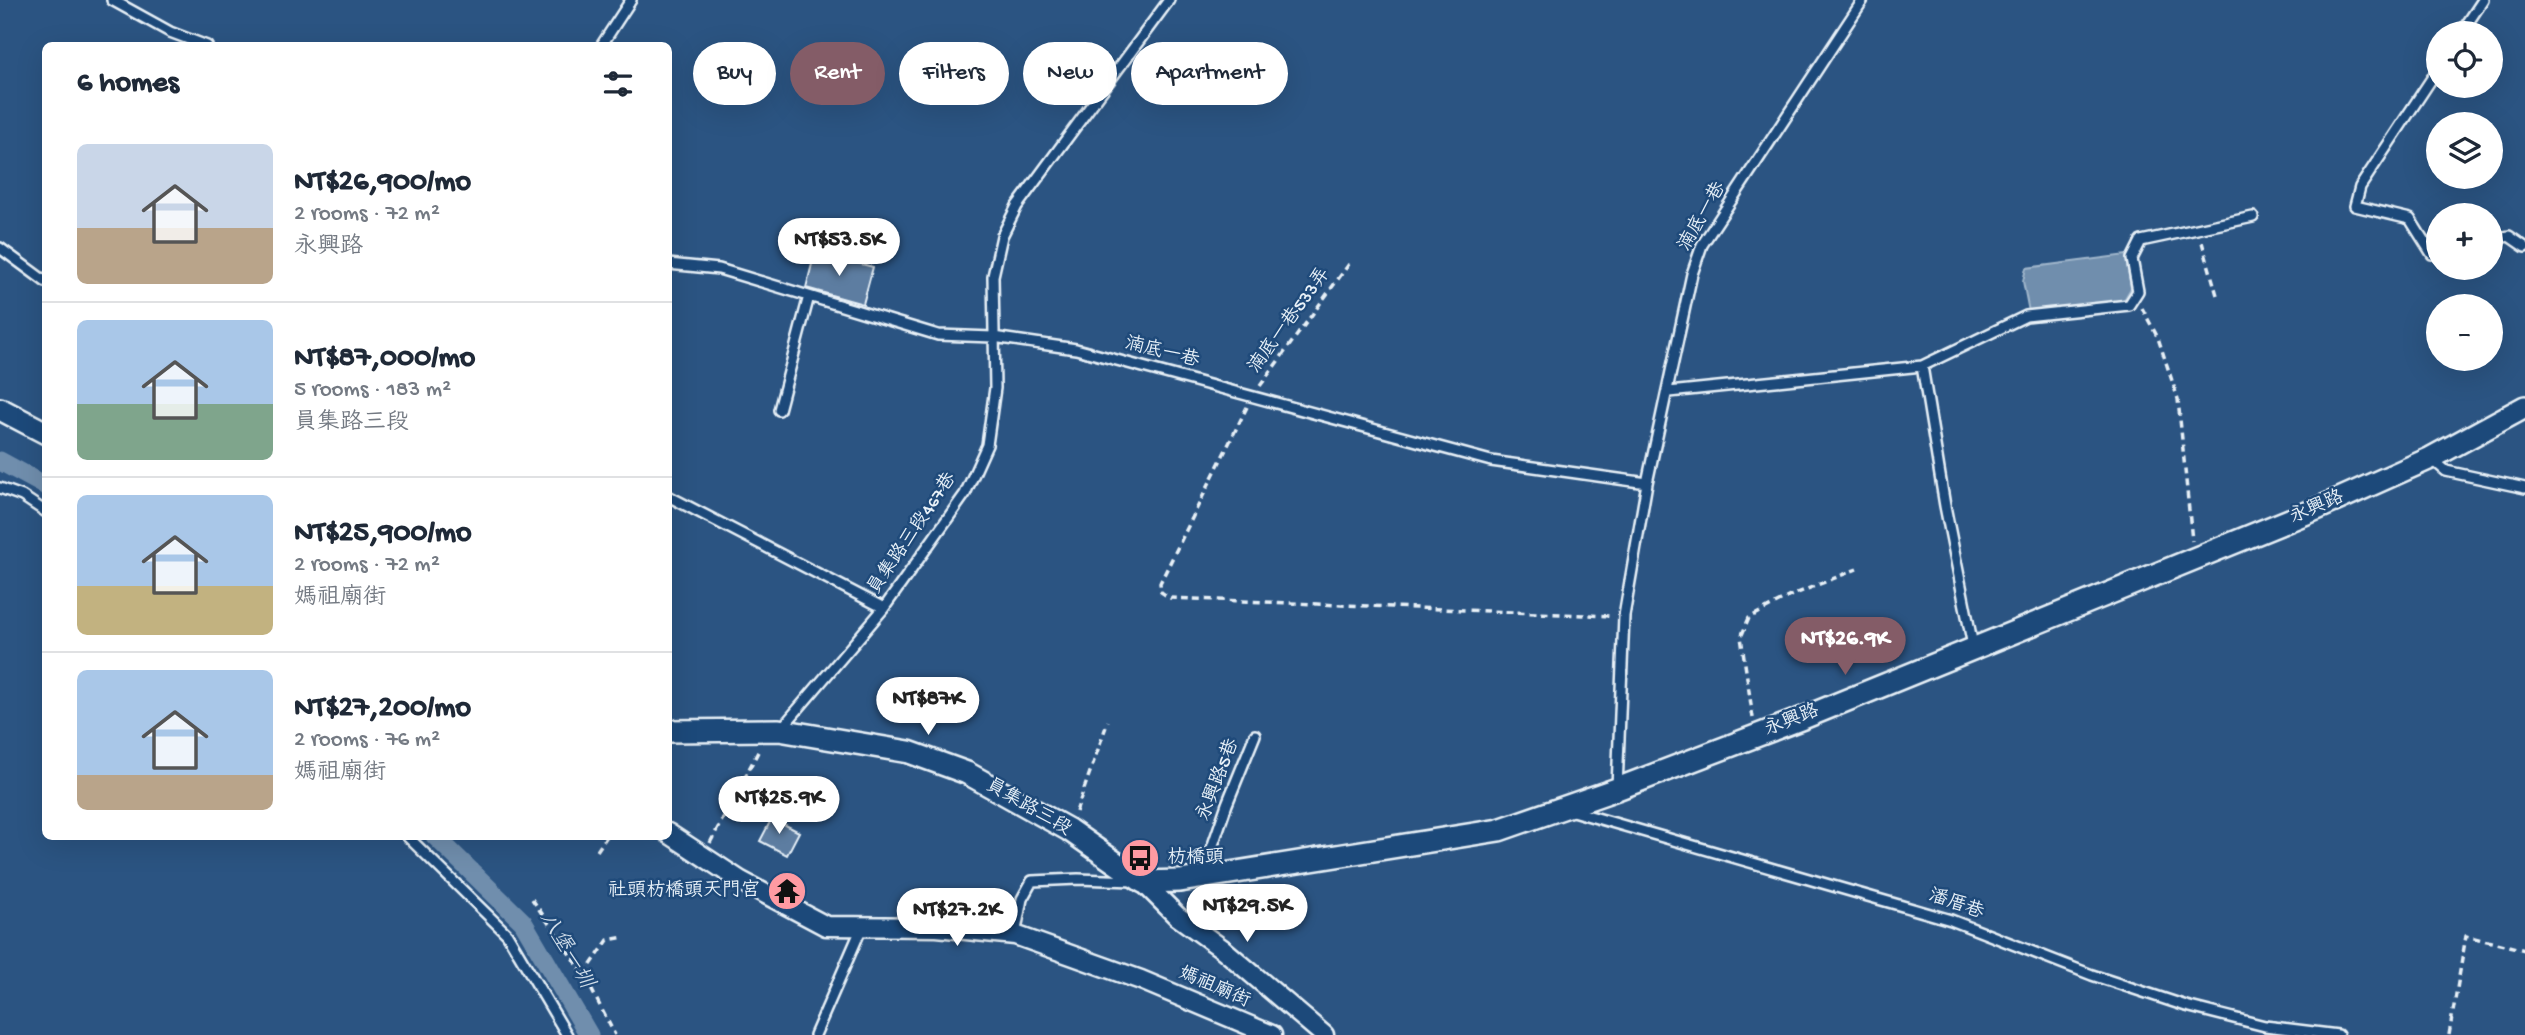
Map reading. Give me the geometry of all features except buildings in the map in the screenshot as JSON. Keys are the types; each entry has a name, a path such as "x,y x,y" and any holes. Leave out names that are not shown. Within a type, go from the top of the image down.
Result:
{"street":[{"name":"永興路","path":"1143,881 1202,877 1499,830 1756,736 2319,508 2431,458 2525,407"},
{"path":"0,409 42,431"},
{"name":"員集路三段","path":"672,731 779,730 909,752 967,773 1069,830 1143,881 1177,916 1224,950 1324,1035"},
{"name":"媽祖廟街","path":"672,836 703,857 826,926 937,927 1015,935 1140,980 1272,1035"}],"lane":[{"path":"112,0 170,32 196,42"},
{"path":"604,42 631,0"},
{"name":"員集路三段467巷","path":"779,730 884,608 965,494 987,445 995,388 993,276 1007,226 1017,206 1169,0"},
{"name":"湳底一巷","path":"1617,789 1624,617 1647,483 1669,392 1692,274 1702,245 1863,0"},
{"path":"2469,21 2483,0"},
{"path":"2426,87 2360,187 2355,206 2410,219 2426,249"},
{"path":"1669,392 1922,366 2026,316 2129,304 2138,291 2132,258 2141,241 2253,217"},
{"path":"2503,237 2509,236 2525,247"},
{"path":"0,248 42,279"},
{"name":"湳底一巷","path":"672,264 719,269 937,335 993,337 1076,349 1491,461 1647,483"},
{"path":"779,410 809,296"},
{"path":"1922,366 1945,506 1973,646"},
{"path":"2431,458 2446,471 2525,488"},
{"path":"0,488 22,496 42,509"},
{"path":"672,498 884,608"},
{"name":"永興路5巷","path":"1202,877 1255,735"},
{"name":"潘厝巷","path":"1562,808 1951,920 2092,975 2186,1006 2265,1026 2338,1035"},
{"path":"411,840 507,934 567,1035"},
{"path":"1015,935 1022,899 1032,881 1143,881"},
{"path":"815,1035 863,925"}],"path":[{"path":"2199,230 2217,295"},
{"name":"湳底一巷533弄","path":"1349,264 1254,395 1160,583 1161,592 1170,598 1624,617"},
{"path":"2136,296 2158,338 2178,399 2194,558"},
{"path":"1756,736 1741,637 1749,618 1790,596 1857,569"},
{"path":"1069,830 1108,721"},
{"path":"703,857 763,743 779,730"},
{"path":"597,851 604,840"},
{"path":"532,899 584,975 615,1035"},
{"path":"2449,1035 2466,936 2525,950"},
{"path":"584,975 608,940 624,937"}],"water":[{"path":"2126,255 2131,288 2124,300 2029,312 2023,281 2026,268"}],"waterway":[{"name":"八堡一圳","path":"0,461 42,484"},
{"name":"八堡一圳","path":"439,840 523,922 589,1035"}],"place":[{"name":"枋橋頭","path":"1140,858"},
{"name":"社頭枋橋頭天門宮","path":"787,891"}]}
